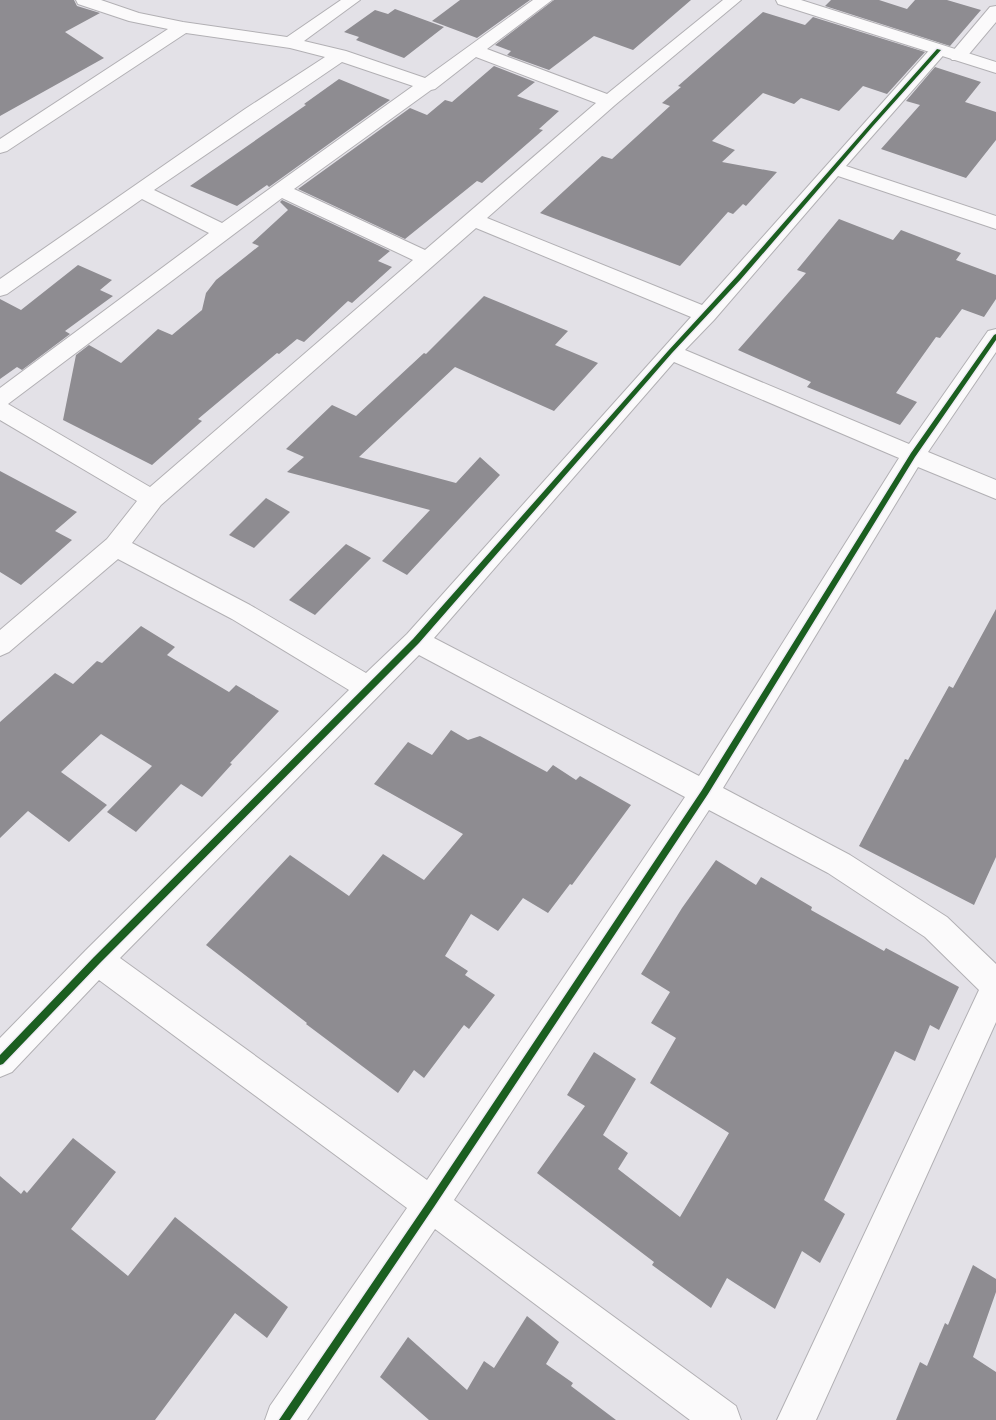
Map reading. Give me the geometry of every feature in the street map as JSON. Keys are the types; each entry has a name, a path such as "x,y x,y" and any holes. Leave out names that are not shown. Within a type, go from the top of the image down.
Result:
{"street":[{"path":"84,0 135,17 183,27 290,43 340,55 429,85"},
{"path":"290,43 352,0"},
{"path":"0,399 280,190 429,85 544,0"},
{"path":"0,645 116,546 152,499 609,102 733,0"},
{"path":"784,0 996,68"},
{"path":"135,17 156,4"},
{"path":"0,1061 97,960 416,641 670,352 706,315 880,113 996,11"},
{"path":"0,147 183,27"},
{"path":"476,51 609,102"},
{"path":"0,288 252,113 340,55"},
{"path":"834,168 996,223"},
{"path":"280,190 428,259"},
{"path":"140,191 224,232"},
{"path":"474,220 706,315"},
{"path":"284,1420 431,1204 705,792 913,455 996,336"},
{"path":"670,352 996,490"},
{"path":"0,410 152,499"},
{"path":"116,546 241,612 370,689"},
{"path":"416,641 839,864 936,927 996,986 796,1420"},
{"path":"97,960 722,1420"}],"building":[{"path":"0,0 74,0 77,6 100,13 65,32 104,58 0,116"},
{"path":"460,0 530,0 477,38 432,21"},
{"path":"554,0 691,0 633,50 594,36 549,70 507,55 511,51 495,45"},
{"path":"831,0 879,0 907,9 915,0 947,0 981,10 950,46 825,6"},
{"path":"395,9 444,27 404,58 356,40 359,37 344,32 375,10 388,14"},
{"path":"763,12 805,25 813,17 925,52 887,94 863,86 839,111 801,98 794,104 763,93 712,141 735,150 722,162 777,172 746,206 743,204 733,214 728,212 680,266 540,213 602,156 612,159 670,106 662,103 681,87 678,86"},
{"path":"494,66 535,82 517,96 559,111 539,129 543,130 482,183 477,181 405,239 298,189 410,108 427,115 445,100 452,102"},
{"path":"935,67 981,82 965,102 996,112 996,140 966,178 881,149 920,105 906,101"},
{"path":"339,79 390,100 269,187 267,185 237,206 190,186 306,105 304,104"},
{"path":"282,200 390,251 378,261 392,267 352,303 348,301 304,342 297,339 279,354 277,353 198,419 202,421 152,465 63,420 76,355 89,345 121,363 158,329 172,335 202,310 206,293 216,280 259,246 252,243 288,210 280,202"},
{"path":"839,219 893,240 901,230 961,253 956,260 996,275 996,299 984,317 962,309 940,338 936,337 896,393 917,402 900,425 807,387 811,382 738,350 806,273 797,270"},
{"path":"78,265 112,280 100,290 113,296 65,331 70,334 22,370 17,367 0,379 0,299 21,310"},
{"path":"484,296 568,331 555,345 598,363 554,411 455,367 359,457 456,483 480,457 500,475 407,575 382,561 430,510 287,472 304,457 286,449 332,405 356,416 424,353 426,354"},
{"path":"0,471 77,512 55,531 72,540 21,585 0,572"},
{"path":"266,498 290,512 254,548 229,535"},
{"path":"346,544 371,558 315,615 289,600"},
{"path":"996,609 996,857 974,905 859,846 905,759 908,760 949,686 953,688"},
{"path":"141,626 175,647 167,655 229,692 236,685 279,711 230,763 232,764 202,797 181,784 136,832 107,812 152,766 101,734 61,772 107,805 69,842 28,811 0,838 0,722 55,673 73,684 97,661 102,663"},
{"path":"451,730 468,740 480,736 547,772 553,765 576,780 580,776 631,805 572,885 570,884 548,913 523,898 498,931 471,914 445,956 468,971 465,975 495,995 469,1029 464,1025 424,1078 414,1070 398,1093 306,1024 206,945 290,855 349,896 383,854 424,880 463,834 374,784 408,742 432,755"},
{"path":"716,860 756,885 761,877 812,907 811,910 884,951 886,948 959,987 939,1030 930,1025 915,1061 895,1051 824,1200 845,1214 820,1263 802,1251 775,1309 727,1278 711,1308 652,1265 654,1262 537,1173 585,1106 567,1095 594,1052 636,1079 603,1135 628,1153 618,1169 680,1217 729,1133 650,1083 676,1038 651,1023 670,992 641,974 682,908"},
{"path":"73,1138 116,1172 71,1229 128,1276 175,1217 288,1307 267,1338 235,1313 155,1420 0,1420 0,1176 21,1194 24,1190 27,1193"},
{"path":"973,1265 996,1279 996,1292 973,1357 996,1372 996,1420 896,1420 920,1362 927,1366 945,1323 948,1325"},
{"path":"527,1316 559,1342 546,1364 573,1383 571,1386 616,1420 429,1420 380,1377 408,1337 467,1390 484,1361 494,1368"}],"cycle path":[{"path":"0,1061 97,960 416,641 939,50"},
{"path":"284,1420 431,1204 705,792 913,455 996,336"}]}
